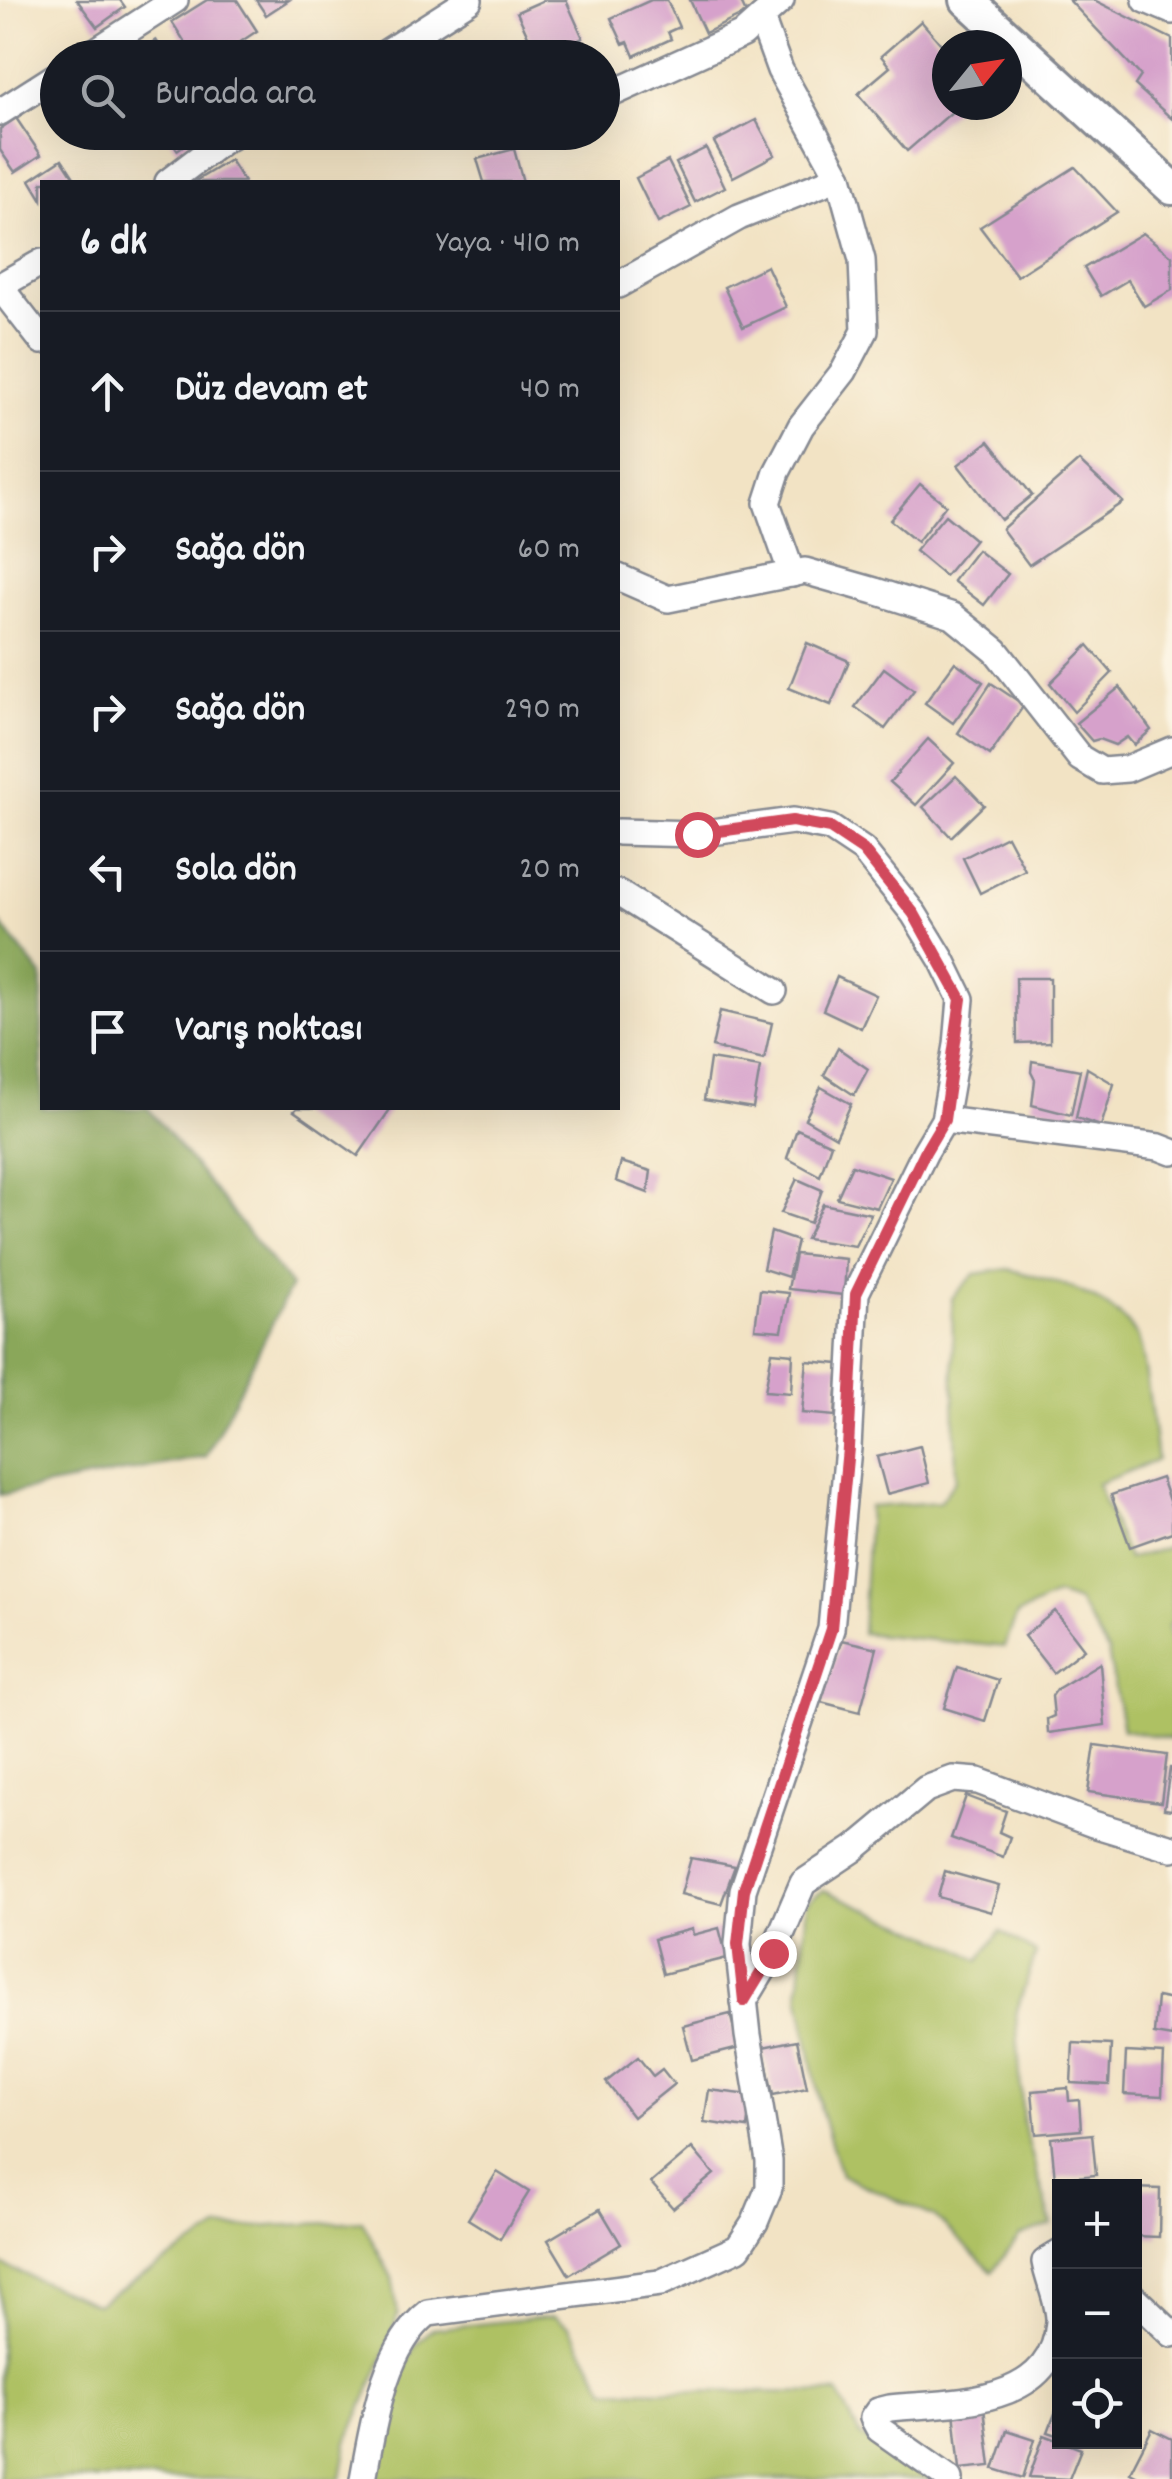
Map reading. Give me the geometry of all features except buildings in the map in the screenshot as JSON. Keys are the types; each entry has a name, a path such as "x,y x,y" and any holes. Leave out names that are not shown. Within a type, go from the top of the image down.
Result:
{"main road":[{"path":"967,0 1172,188"}],"street":[{"path":"113,40 174,0"},
{"path":"406,40 469,0"},
{"path":"620,90 743,34 781,0"},
{"path":"1146,0 1172,12"},
{"path":"761,18 780,70 839,177 862,260 865,331 844,371 801,426 776,472 767,503 792,574"},
{"path":"0,112 40,87"},
{"path":"171,180 210,150"},
{"path":"620,283 739,217 839,177"},
{"path":"40,263 0,287 40,338"},
{"path":"620,578 668,599 805,571 953,616 996,651 1080,758 1102,771 1127,769 1172,750"},
{"path":"363,2479 376,2410 402,2341 428,2313 660,2283 738,2248 755,2222 769,2188 765,2126 738,1944 744,1890 831,1629 848,1448 856,1294 944,1120 961,999 914,914 863,850 830,828 792,821 697,834 620,832"},
{"path":"620,894 774,990"},
{"path":"944,1120 1159,1146 1172,1152"},
{"path":"744,2001 773,1953 803,1883 854,1849 926,1789 953,1779 978,1781 1093,1824 1172,1848"},
{"path":"950,2479 879,2429 873,2418 878,2411 890,2408 991,2398 1017,2388 1040,2368 1060,2319 1044,2262 1052,2258"},
{"path":"1142,2306 1172,2334"}],"green space":[{"path":"0,923 40,973 40,1110 150,1110 291,1286 206,1457 0,1495"},
{"path":"1008,1269 1061,1284 1097,1300 1126,1322 1140,1344 1157,1460 1097,1484 1128,1559 1172,1546 1172,1623 1168,1625 1172,1644 1172,1739 1123,1730 1108,1652 1078,1602 1057,1595 1017,1615 1004,1647 862,1633 869,1507 939,1502 956,1479 952,1298 975,1274"},
{"path":"824,1890 957,1947 979,1961 1000,1931 1036,1953 1016,2013 1023,2124 1052,2225 1020,2236 992,2272 935,2217 841,2175 821,2110 799,1994 807,1902"},
{"path":"362,2221 392,2278 398,2314 347,2442 341,2479 0,2479 0,2264 96,2304 219,2229"},
{"path":"554,2316 569,2326 607,2390 838,2393 860,2436 915,2464 932,2479 374,2479 380,2423 415,2345 432,2329"}],"route":[{"path":"697,834 792,821 830,828 863,850 914,914 961,999 944,1120 893,1214 856,1294 848,1448 831,1629 744,1890 738,1944 744,2001 773,1953"}]}
